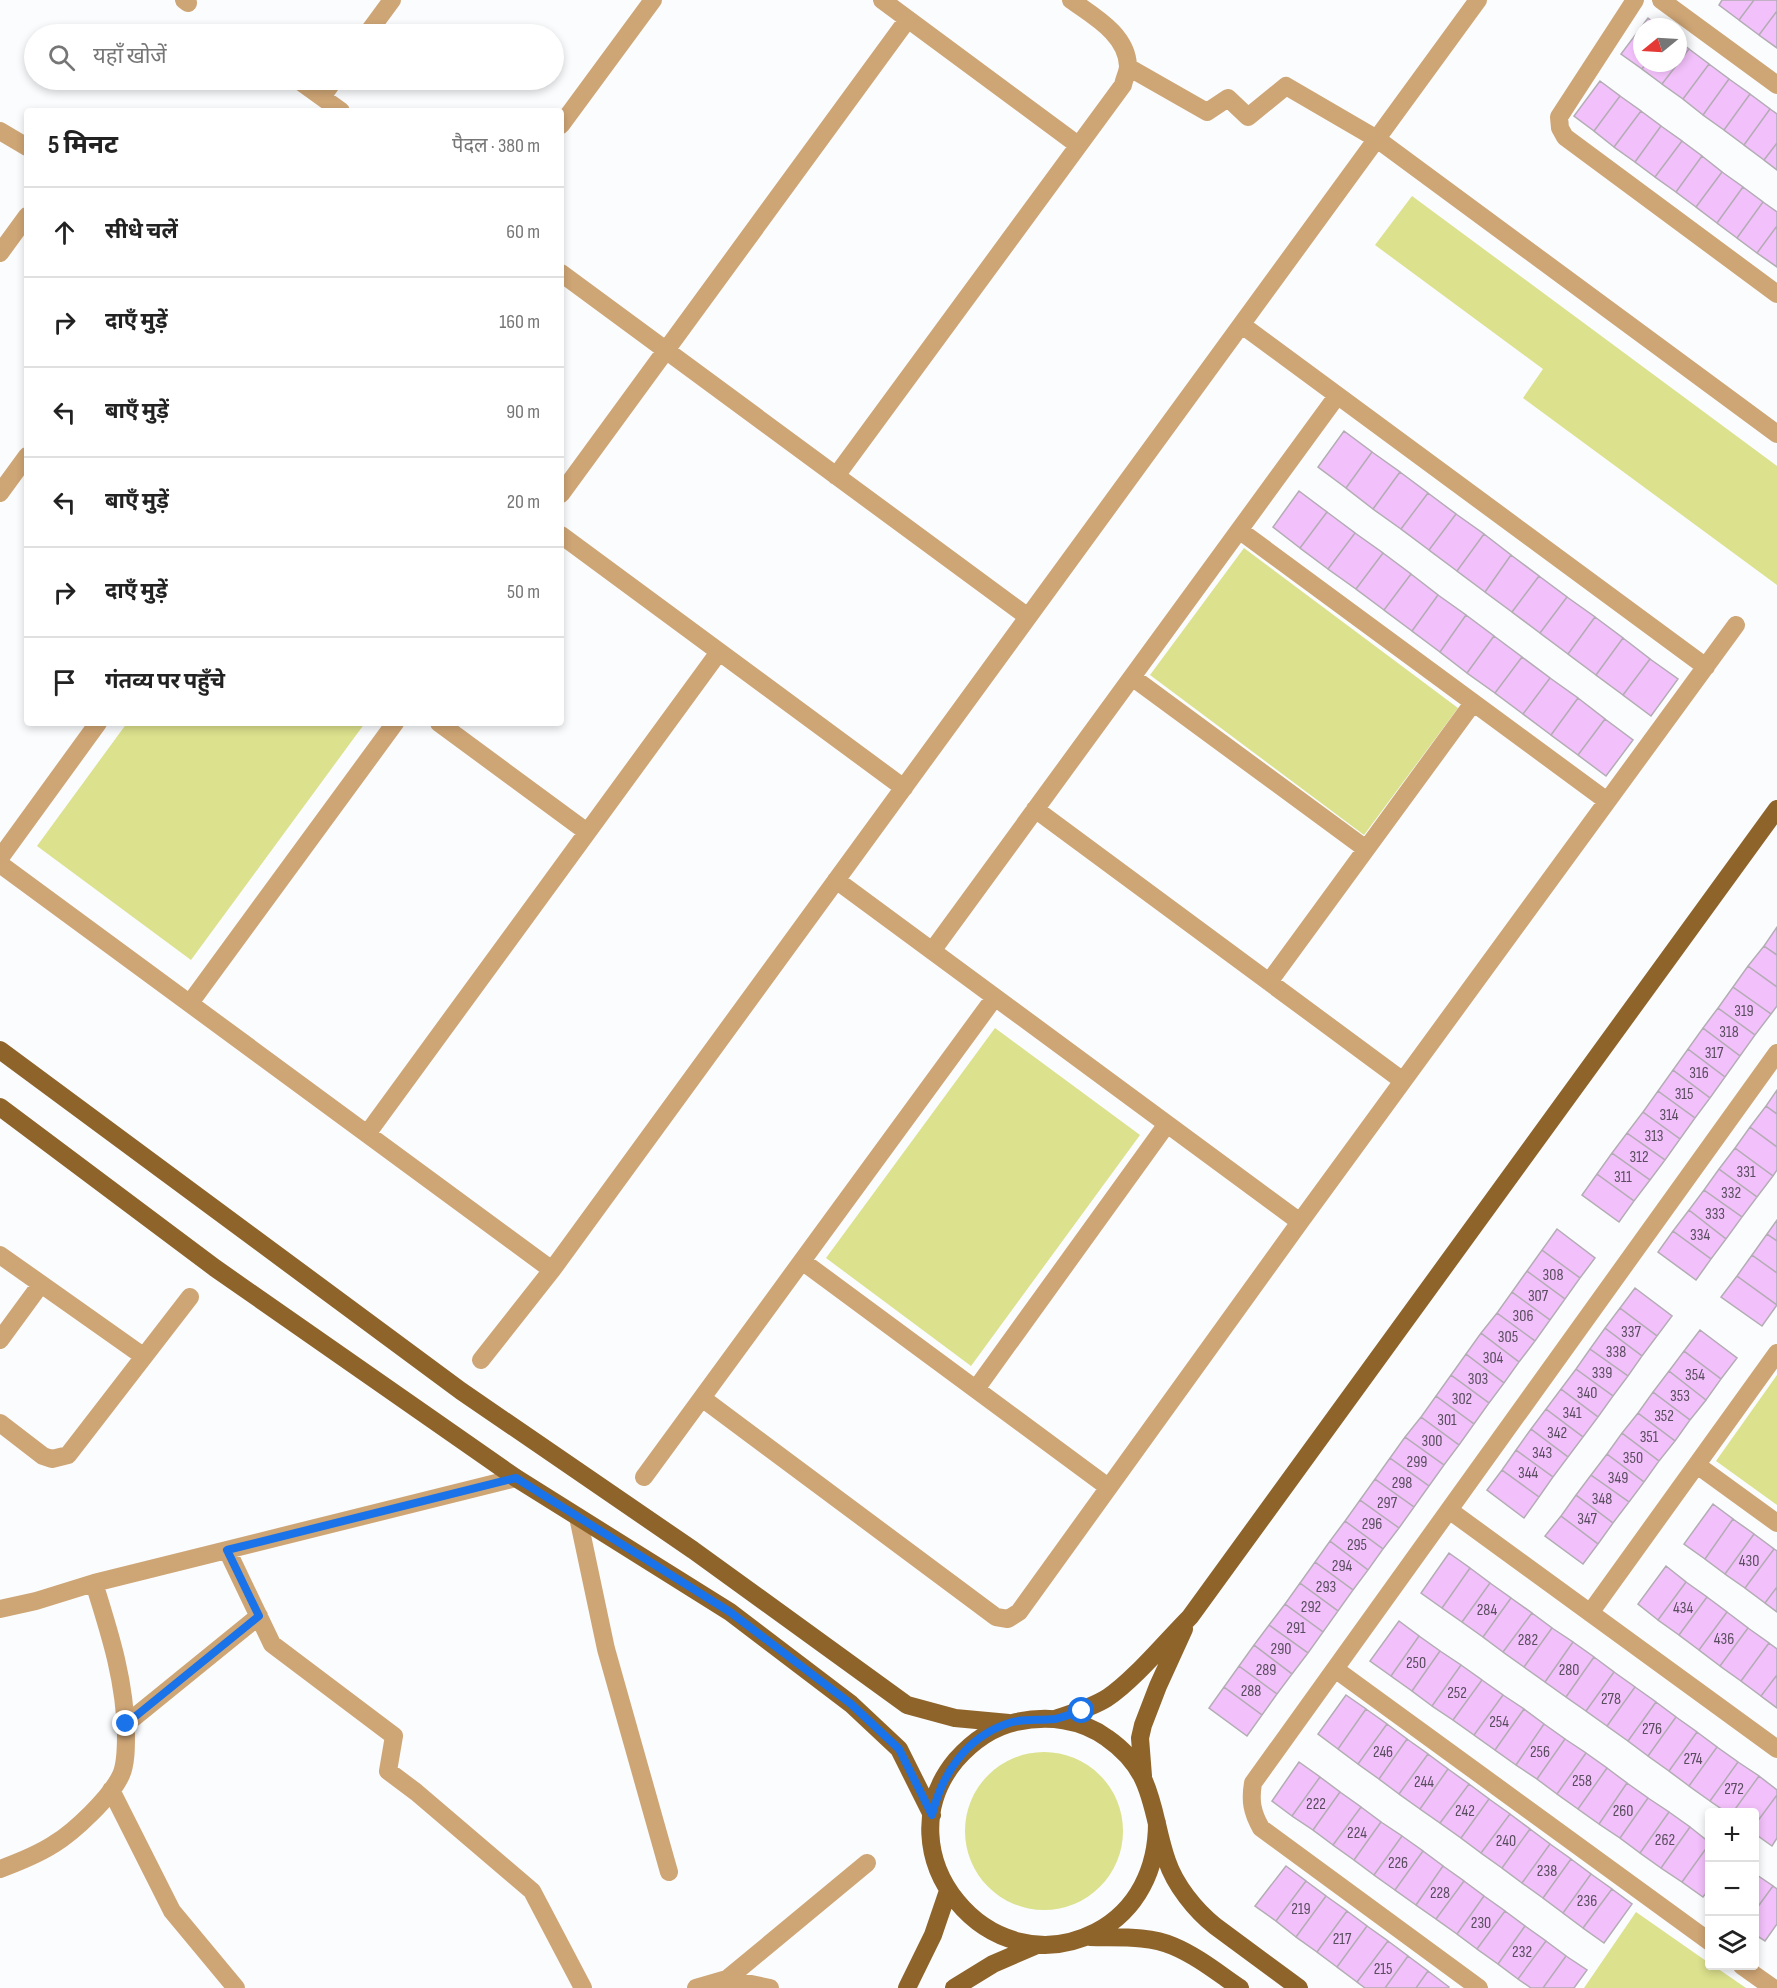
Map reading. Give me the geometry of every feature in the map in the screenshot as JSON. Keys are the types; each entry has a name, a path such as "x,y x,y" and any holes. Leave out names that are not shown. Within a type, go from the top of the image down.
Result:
{"main road":[{"path":"1055,1719 1082,1711 1107,1698 1190,1617 1777,808"},
{"path":"0,1050 461,1391 693,1550 907,1705 955,1718 1009,1723 1032,1719 1055,1719 1090,1728 1106,1737 1121,1748 1143,1777 1152,1800 1167,1863 1203,1917 1299,1988"},
{"path":"0,1107 215,1268 516,1478 730,1612 851,1704 899,1749 932,1815"},
{"path":"1143,1777 1140,1738 1143,1725 1158,1686 1190,1617"},
{"path":"1009,1723 977,1740 958,1759 943,1781 932,1815 931,1835 939,1873 948,1891 965,1912 986,1929 1011,1940 1037,1945 1063,1943 1087,1936 1105,1927 1135,1900 1145,1882 1157,1844 1157,1823"},
{"path":"907,1988 933,1935 948,1891"},
{"path":"1087,1936 1136,1939 1171,1945 1240,1988"},
{"path":"954,1988 993,1964 1037,1945"}],"street":[{"path":"374,24 392,0"},
{"path":"564,122 652,0"},
{"path":"882,0 1078,145"},
{"path":"836,476 1122,85 1128,67 1122,47 1111,29 1071,0"},
{"path":"481,1360 552,1270 1478,0"},
{"path":"1635,0 1559,117 1564,137 1777,294"},
{"path":"1661,0 1777,85"},
{"path":"564,490 908,19"},
{"path":"1128,67 1207,112 1228,98 1248,117 1286,86 1377,139 1777,434"},
{"path":"312,90 337,108"},
{"path":"322,97 327,90"},
{"path":"0,131 24,145"},
{"path":"0,253 24,220"},
{"path":"564,275 1028,617"},
{"path":"1242,325 1706,667"},
{"path":"932,951 1337,396"},
{"path":"0,493 24,460"},
{"path":"1239,530 1607,801"},
{"path":"564,537 904,788"},
{"path":"702,1398 996,1617 1008,1619 1019,1612 1108,1486 1736,624"},
{"path":"367,1134 719,652"},
{"path":"1132,677 1366,849"},
{"path":"1269,982 1473,703"},
{"path":"0,858 96,726"},
{"path":"190,1004 392,726"},
{"path":"443,726 587,832"},
{"path":"1035,809 1403,1081"},
{"path":"0,864 552,1270"},
{"path":"836,880 1300,1222"},
{"path":"644,1478 994,997"},
{"path":"1479,1988 1261,1828 1253,1813 1250,1797 1253,1783 1777,1053"},
{"path":"976,1389 1167,1124"},
{"path":"0,1255 143,1356"},
{"path":"802,1261 1108,1486"},
{"path":"0,1340 41,1284"},
{"path":"0,1424 43,1456 52,1459 68,1455 190,1297"},
{"path":"1590,1612 1777,1353"},
{"path":"1696,1464 1777,1523"},
{"path":"0,1609 36,1601 94,1583 516,1478"},
{"path":"1449,1510 1777,1749"},
{"path":"578,1517 606,1649 669,1872"},
{"path":"227,1550 272,1644 394,1736 388,1771 532,1891 583,1988"},
{"path":"0,1869 29,1858 56,1843 101,1803 121,1774 126,1748 126,1709 120,1669 94,1583"},
{"path":"126,1724 259,1616"},
{"path":"1335,1669 1705,1938"},
{"path":"111,1790 171,1911 236,1988"},
{"path":"727,1980 867,1863"},
{"path":"1749,1970 1772,1988 1777,1982"},
{"path":"696,1988 727,1980 770,1988"}],"green space":[{"path":"1412,196 1777,466 1777,585 1523,398 1543,369 1375,245"},
{"path":"1244,548 1458,708 1364,835 1150,675"},
{"path":"125,726 363,726 191,960 37,846"},
{"path":"995,1028 1140,1135 971,1366 826,1258"},
{"path":"1777,1375 1777,1505 1716,1461"},
{"path":"1044,1752 1074,1758 1088,1765 1100,1775 1110,1787 1117,1801 1123,1831 1117,1861 1110,1875 1100,1887 1088,1897 1074,1904 1044,1910 1014,1904 1000,1897 988,1887 978,1875 971,1861 965,1831 971,1801 978,1787 988,1775 1000,1765 1014,1758"},
{"path":"1636,1912 1705,1960 1705,1970 1720,1970 1746,1988 1584,1988"}],"building":[{"path":"1722,0 1754,0 1739,20 1719,5"},
{"path":"1754,0 1777,0 1777,11 1759,35 1739,20"},
{"path":"1777,11 1777,48 1759,35"},
{"path":"1633,38 1633,63 1621,54"},
{"path":"1689,49 1709,64 1683,99 1662,84 1671,72 1687,72"},
{"path":"1709,64 1729,79 1703,115 1683,99"},
{"path":"1646,72 1671,72 1662,84"},
{"path":"1729,79 1750,94 1724,130 1703,115"},
{"path":"1600,81 1620,96 1594,131 1574,116"},
{"path":"1750,94 1770,109 1744,145 1724,130"},
{"path":"1620,96 1641,111 1614,147 1594,131"},
{"path":"1770,109 1777,114 1777,143 1764,160 1744,145"},
{"path":"1641,111 1661,126 1635,162 1614,147"},
{"path":"1661,126 1682,141 1655,177 1635,162"},
{"path":"1682,141 1702,156 1676,192 1655,177"},
{"path":"1777,143 1777,170 1764,160"},
{"path":"1702,156 1722,172 1696,207 1676,192"},
{"path":"1722,172 1743,187 1717,223 1696,207"},
{"path":"1743,187 1763,202 1737,238 1717,223"},
{"path":"1763,202 1777,212 1777,226 1757,253 1737,238"},
{"path":"1777,226 1777,267 1757,253"},
{"path":"1344,431 1372,452 1346,488 1318,467"},
{"path":"1372,452 1400,472 1373,509 1346,488"},
{"path":"1400,472 1428,493 1401,529 1373,509"},
{"path":"1299,491 1327,512 1300,548 1273,527"},
{"path":"1428,493 1456,514 1429,550 1401,529"},
{"path":"1327,512 1355,533 1328,569 1300,548"},
{"path":"1456,514 1484,534 1457,571 1429,550"},
{"path":"1355,533 1383,553 1356,589 1328,569"},
{"path":"1484,534 1511,555 1485,592 1457,571"},
{"path":"1383,553 1411,574 1384,610 1356,589"},
{"path":"1511,555 1539,576 1512,612 1485,592"},
{"path":"1411,574 1438,595 1412,631 1384,610"},
{"path":"1539,576 1567,597 1540,633 1512,612"},
{"path":"1438,595 1466,615 1440,652 1412,631"},
{"path":"1567,597 1595,617 1568,654 1540,633"},
{"path":"1466,615 1494,636 1467,673 1440,652"},
{"path":"1595,617 1623,638 1596,675 1568,654"},
{"path":"1494,636 1522,657 1495,693 1467,673"},
{"path":"1623,638 1650,659 1623,695 1596,675"},
{"path":"1522,657 1550,678 1523,714 1495,693"},
{"path":"1650,659 1678,679 1651,716 1623,695"},
{"path":"1550,678 1578,698 1551,735 1523,714"},
{"path":"1578,698 1605,719 1578,755 1551,735"},
{"path":"1605,719 1633,740 1606,776 1578,755"},
{"path":"1777,927 1777,955 1764,946"},
{"path":"1764,946 1777,955 1777,987 1748,966"},
{"path":"1748,966 1777,987 1777,1006 1771,1014 1733,987"},
{"path":"1733,987 1771,1014 1755,1035 1718,1008"},
{"path":"1718,1008 1755,1035 1740,1056 1703,1028"},
{"path":"1703,1028 1740,1056 1725,1077 1688,1049"},
{"path":"1688,1049 1725,1077 1710,1098 1673,1070"},
{"path":"1673,1070 1710,1098 1695,1118 1658,1091"},
{"path":"1777,1090 1777,1114 1766,1106"},
{"path":"1658,1091 1695,1118 1680,1139 1643,1112"},
{"path":"1766,1106 1777,1114 1777,1147 1750,1127"},
{"path":"1643,1112 1680,1139 1665,1160 1627,1133"},
{"path":"1750,1127 1777,1147 1777,1170 1773,1176 1735,1148"},
{"path":"1627,1133 1665,1160 1650,1180 1612,1153"},
{"path":"1735,1148 1773,1176 1757,1197 1719,1169"},
{"path":"1612,1153 1650,1180 1634,1201 1597,1174"},
{"path":"1719,1169 1757,1197 1742,1217 1704,1190"},
{"path":"1597,1174 1634,1201 1619,1222 1582,1195"},
{"path":"1704,1190 1742,1217 1726,1239 1689,1210"},
{"path":"1689,1210 1726,1239 1711,1259 1673,1231"},
{"path":"1777,1220 1777,1241 1767,1234"},
{"path":"1557,1229 1595,1258 1580,1278 1542,1250"},
{"path":"1673,1231 1711,1259 1696,1280 1658,1252"},
{"path":"1767,1234 1777,1241 1777,1273 1752,1255"},
{"path":"1542,1250 1580,1278 1565,1299 1527,1271"},
{"path":"1752,1255 1777,1273 1777,1305 1737,1276"},
{"path":"1527,1271 1565,1299 1550,1320 1512,1292"},
{"path":"1737,1276 1777,1305 1762,1326 1721,1297"},
{"path":"1635,1288 1672,1316 1657,1336 1620,1308"},
{"path":"1512,1292 1550,1320 1535,1341 1497,1313"},
{"path":"1620,1308 1657,1336 1642,1356 1605,1328"},
{"path":"1497,1313 1535,1341 1519,1362 1481,1333"},
{"path":"1605,1328 1642,1356 1628,1376 1590,1349"},
{"path":"1700,1330 1737,1358 1721,1379 1684,1351"},
{"path":"1481,1333 1519,1362 1504,1383 1466,1354"},
{"path":"1590,1349 1628,1376 1613,1396 1576,1369"},
{"path":"1684,1351 1721,1379 1706,1400 1669,1371"},
{"path":"1466,1354 1504,1383 1489,1403 1451,1375"},
{"path":"1576,1369 1613,1396 1598,1417 1561,1389"},
{"path":"1669,1371 1706,1400 1690,1420 1653,1392"},
{"path":"1451,1375 1489,1403 1474,1424 1436,1396"},
{"path":"1561,1389 1598,1417 1583,1437 1546,1409"},
{"path":"1653,1392 1690,1420 1675,1441 1638,1413"},
{"path":"1436,1396 1474,1424 1459,1445 1421,1417"},
{"path":"1546,1409 1583,1437 1568,1457 1531,1429"},
{"path":"1638,1413 1675,1441 1659,1461 1622,1433"},
{"path":"1421,1417 1459,1445 1444,1465 1405,1437"},
{"path":"1531,1429 1568,1457 1553,1477 1516,1450"},
{"path":"1622,1433 1659,1461 1644,1482 1607,1454"},
{"path":"1405,1437 1444,1465 1429,1486 1390,1458"},
{"path":"1516,1450 1553,1477 1539,1497 1502,1470"},
{"path":"1607,1454 1644,1482 1629,1502 1591,1475"},
{"path":"1390,1458 1429,1486 1414,1507 1375,1479"},
{"path":"1502,1470 1539,1497 1524,1518 1487,1490"},
{"path":"1591,1475 1629,1502 1613,1523 1576,1495"},
{"path":"1375,1479 1414,1507 1399,1528 1360,1500"},
{"path":"1576,1495 1613,1523 1598,1544 1561,1516"},
{"path":"1360,1500 1399,1528 1383,1549 1345,1521"},
{"path":"1713,1504 1733,1519 1705,1559 1684,1544"},
{"path":"1561,1516 1598,1544 1583,1564 1545,1536"},
{"path":"1733,1519 1754,1534 1725,1574 1705,1559"},
{"path":"1345,1521 1383,1549 1368,1570 1330,1541"},
{"path":"1754,1534 1774,1549 1745,1588 1725,1574"},
{"path":"1330,1541 1368,1570 1353,1590 1315,1562"},
{"path":"1774,1549 1777,1551 1777,1587 1765,1603 1745,1588"},
{"path":"1449,1553 1470,1568 1442,1608 1421,1593"},
{"path":"1315,1562 1353,1590 1338,1611 1300,1583"},
{"path":"1666,1566 1686,1582 1658,1620 1638,1604"},
{"path":"1470,1568 1490,1583 1462,1622 1442,1608"},
{"path":"1686,1582 1707,1597 1679,1635 1658,1620"},
{"path":"1300,1583 1338,1611 1323,1632 1285,1604"},
{"path":"1490,1583 1511,1598 1483,1637 1462,1622"},
{"path":"1777,1587 1777,1612 1765,1603"},
{"path":"1707,1597 1727,1612 1699,1650 1679,1635"},
{"path":"1511,1598 1532,1613 1503,1652 1483,1637"},
{"path":"1285,1604 1323,1632 1308,1653 1269,1625"},
{"path":"1727,1612 1748,1628 1720,1666 1699,1650"},
{"path":"1532,1613 1552,1628 1524,1667 1503,1652"},
{"path":"1399,1621 1419,1636 1391,1676 1370,1661"},
{"path":"1269,1625 1308,1653 1292,1674 1254,1645"},
{"path":"1552,1628 1573,1642 1545,1682 1524,1667"},
{"path":"1748,1628 1769,1643 1741,1681 1720,1666"},
{"path":"1419,1636 1440,1651 1412,1691 1391,1676"},
{"path":"1573,1642 1594,1657 1566,1697 1545,1682"},
{"path":"1769,1643 1777,1649 1777,1675 1761,1696 1741,1681"},
{"path":"1254,1645 1292,1674 1277,1694 1239,1666"},
{"path":"1440,1651 1461,1665 1432,1706 1412,1691"},
{"path":"1594,1657 1614,1672 1586,1711 1566,1697"},
{"path":"1461,1665 1482,1680 1453,1720 1432,1706"},
{"path":"1239,1666 1277,1694 1262,1715 1224,1687"},
{"path":"1614,1672 1635,1687 1607,1726 1586,1711"},
{"path":"1777,1675 1777,1708 1761,1696"},
{"path":"1482,1680 1503,1695 1474,1735 1453,1720"},
{"path":"1224,1687 1262,1715 1247,1736 1209,1708"},
{"path":"1635,1687 1656,1702 1628,1741 1607,1726"},
{"path":"1346,1695 1366,1709 1338,1749 1318,1734"},
{"path":"1503,1695 1524,1709 1495,1750 1474,1735"},
{"path":"1656,1702 1676,1717 1648,1756 1628,1741"},
{"path":"1366,1709 1387,1724 1358,1764 1338,1749"},
{"path":"1524,1709 1544,1724 1516,1765 1495,1750"},
{"path":"1676,1717 1697,1732 1669,1771 1648,1756"},
{"path":"1387,1724 1407,1739 1379,1779 1358,1764"},
{"path":"1544,1724 1565,1739 1537,1779 1516,1765"},
{"path":"1697,1732 1717,1747 1689,1786 1669,1771"},
{"path":"1407,1739 1428,1754 1399,1794 1379,1779"},
{"path":"1565,1739 1586,1753 1557,1794 1537,1779"},
{"path":"1717,1747 1738,1762 1710,1801 1689,1786"},
{"path":"1586,1753 1607,1768 1578,1809 1557,1794"},
{"path":"1428,1754 1448,1769 1420,1809 1399,1794"},
{"path":"1299,1762 1320,1777 1292,1816 1272,1801"},
{"path":"1738,1762 1759,1776 1736,1808 1720,1808 1710,1801"},
{"path":"1607,1768 1627,1783 1599,1824 1578,1809"},
{"path":"1448,1769 1469,1784 1440,1823 1420,1809"},
{"path":"1759,1776 1777,1790 1777,1795 1759,1819 1759,1808 1736,1808"},
{"path":"1320,1777 1340,1792 1313,1830 1292,1816"},
{"path":"1627,1783 1648,1798 1620,1838 1599,1824"},
{"path":"1469,1784 1489,1799 1461,1838 1440,1823"},
{"path":"1340,1792 1361,1807 1333,1845 1313,1830"},
{"path":"1777,1795 1777,1838 1772,1846 1759,1837 1759,1819"},
{"path":"1648,1798 1669,1812 1640,1853 1620,1838"},
{"path":"1489,1799 1510,1814 1481,1853 1461,1838"},
{"path":"1361,1807 1381,1822 1354,1860 1333,1845"},
{"path":"1669,1812 1690,1827 1661,1868 1640,1853"},
{"path":"1510,1814 1530,1829 1502,1868 1481,1853"},
{"path":"1381,1822 1402,1836 1374,1875 1354,1860"},
{"path":"1690,1827 1705,1839 1705,1850 1682,1882 1661,1868"},
{"path":"1530,1829 1550,1844 1522,1883 1502,1868"},
{"path":"1402,1836 1423,1851 1395,1890 1374,1875"},
{"path":"1550,1844 1571,1859 1543,1898 1522,1883"},
{"path":"1705,1850 1705,1894 1703,1897 1682,1882"},
{"path":"1423,1851 1443,1866 1416,1905 1395,1890"},
{"path":"1571,1859 1591,1874 1563,1913 1543,1898"},
{"path":"1286,1866 1306,1881 1276,1921 1255,1906"},
{"path":"1443,1866 1464,1881 1436,1919 1416,1905"},
{"path":"1591,1874 1612,1889 1583,1928 1563,1913"},
{"path":"1759,1876 1773,1886 1759,1905"},
{"path":"1306,1881 1326,1896 1296,1937 1276,1921"},
{"path":"1464,1881 1484,1896 1457,1934 1436,1919"},
{"path":"1773,1886 1777,1889 1777,1924 1765,1941 1759,1937 1759,1905"},
{"path":"1612,1889 1632,1904 1604,1943 1583,1928"},
{"path":"1326,1896 1347,1911 1317,1952 1296,1937"},
{"path":"1484,1896 1505,1911 1477,1949 1457,1934"},
{"path":"1347,1911 1367,1926 1337,1967 1317,1952"},
{"path":"1505,1911 1525,1926 1498,1964 1477,1949"},
{"path":"1367,1926 1388,1941 1357,1982 1337,1967"},
{"path":"1525,1926 1546,1941 1518,1979 1498,1964"},
{"path":"1388,1941 1408,1956 1385,1988 1365,1988 1357,1982"},
{"path":"1546,1941 1566,1956 1543,1988 1531,1988 1518,1979"},
{"path":"1408,1956 1428,1971 1416,1988 1385,1988"},
{"path":"1566,1956 1587,1970 1574,1988 1543,1988"},
{"path":"1428,1971 1449,1987 1416,1988"}],"route":[{"path":"126,1724 259,1616 227,1550 516,1478 730,1612 851,1704 899,1749 932,1815 936,1798 952,1766 977,1740 1009,1723 1032,1719 1055,1719 1082,1711"}]}
